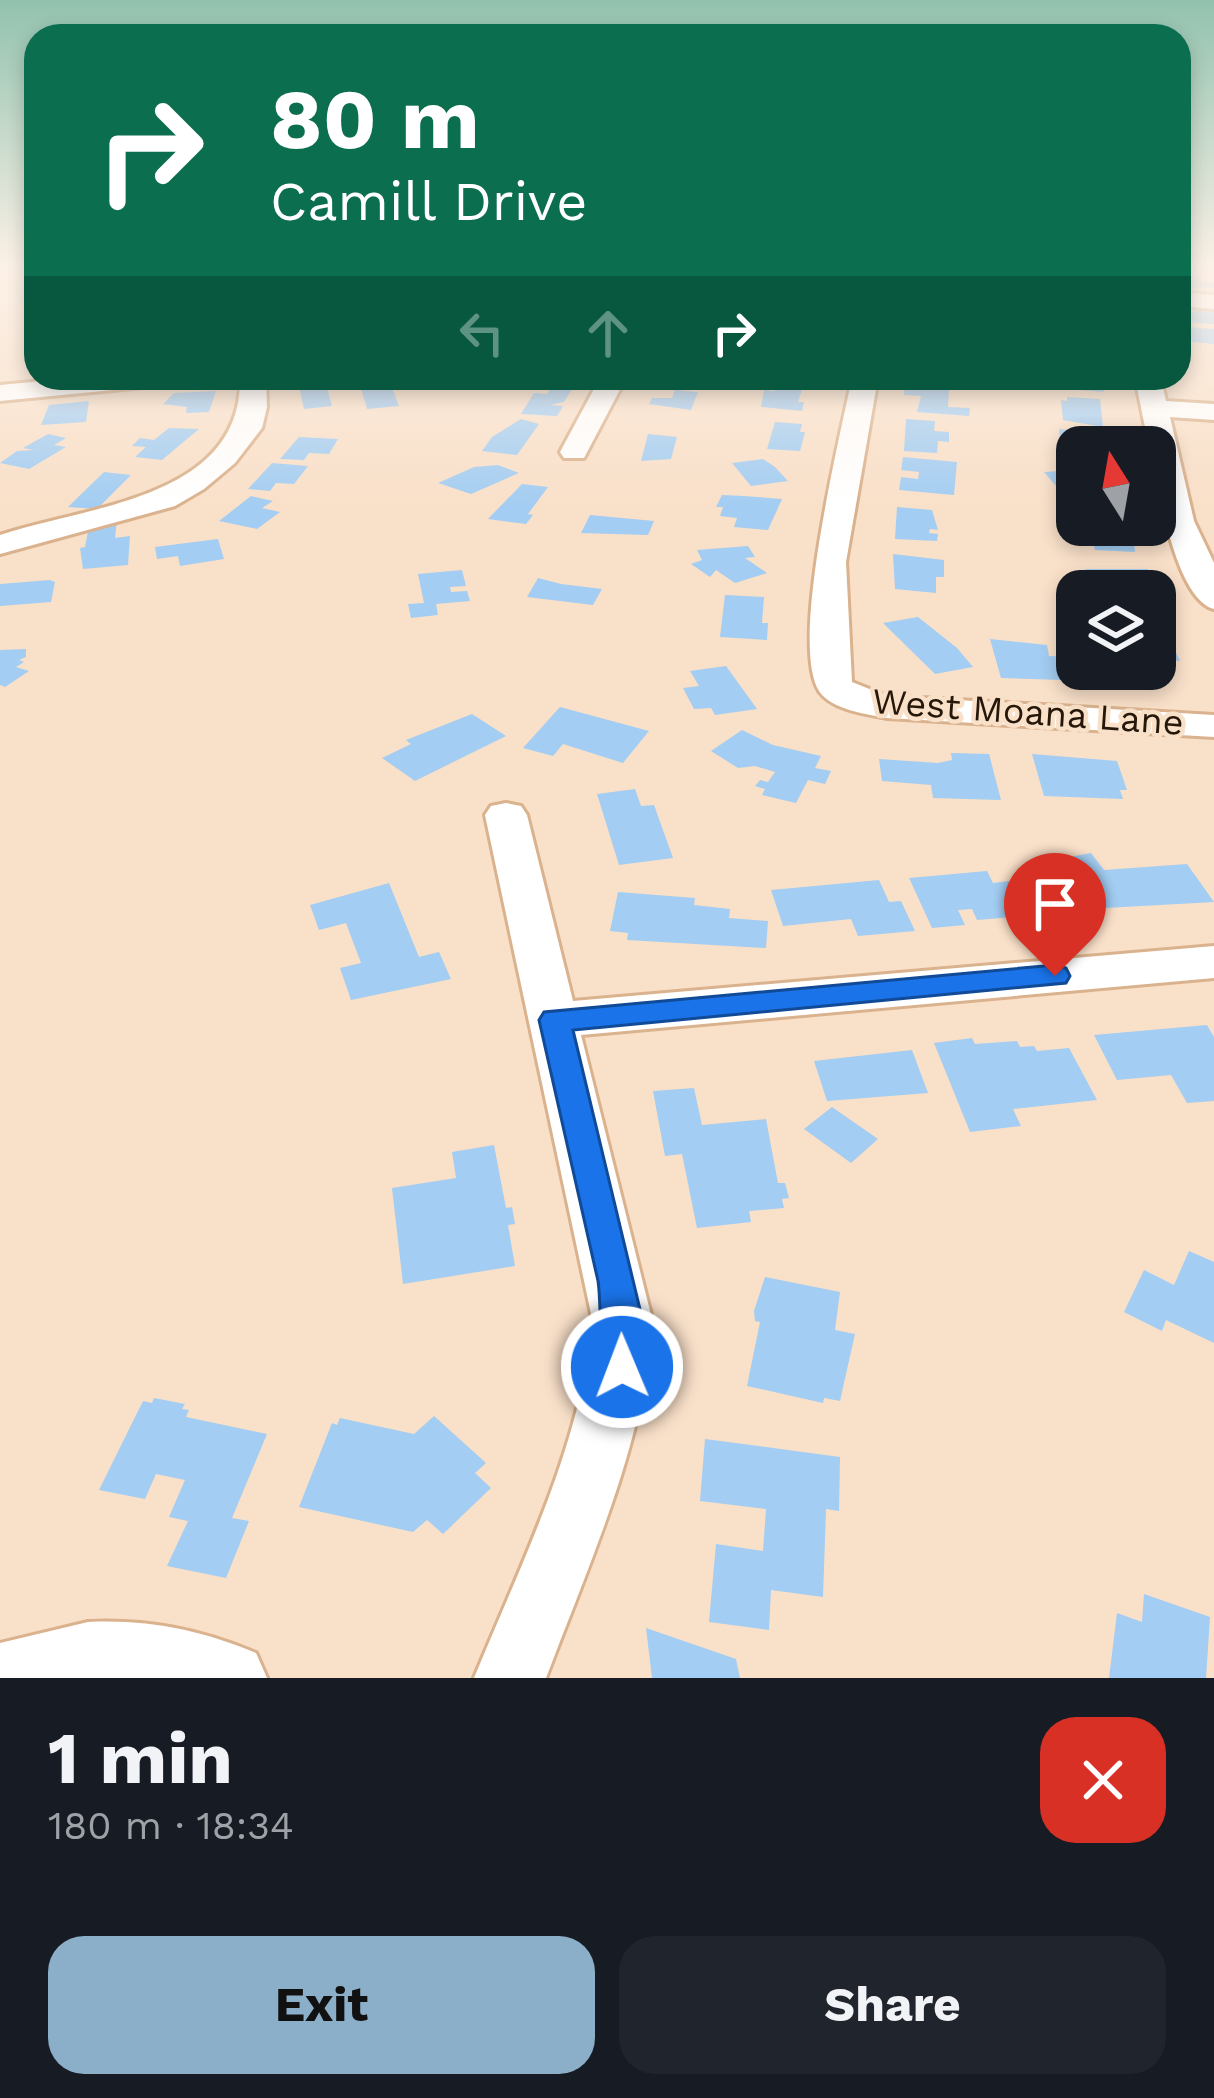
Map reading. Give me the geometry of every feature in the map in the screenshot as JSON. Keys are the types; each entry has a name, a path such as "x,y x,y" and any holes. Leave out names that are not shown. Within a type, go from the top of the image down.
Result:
{"street":[{"path":"0,393 31,390"},
{"path":"0,545 164,500 206,474 242,436 254,413 254,390"},
{"path":"574,452 608,390"},
{"name":"West Moana Lane","path":"863,390 829,577 830,671 843,694 887,707 1214,726"},
{"path":"1214,412 1151,393 1179,521 1214,599"},
{"path":"506,815 623,1322 622,1367 610,1417 510,1678"},
{"path":"555,1020 1214,962"},
{"path":"1,1678 84,1656 148,1655 194,1664 231,1678"}],"building":[{"path":"300,390 328,390 332,406 304,409"},
{"path":"362,390 393,390 399,406 367,409"},
{"path":"571,390 564,402 550,405 563,406 557,416 521,414 534,393"},
{"path":"675,390 698,392 691,410 649,404 652,398 672,398"},
{"path":"764,390 802,390 798,402 804,402 802,411 761,407"},
{"path":"904,390 949,390 948,407 970,408 969,416 917,412 921,396 904,395"},
{"path":"216,391 209,412 186,413 187,407 163,404 174,393"},
{"path":"1067,397 1100,399 1103,426 1063,420 1061,400"},
{"path":"89,401 86,422 41,425 49,405"},
{"path":"521,419 539,424 517,455 482,451 492,437"},
{"path":"906,419 935,421 934,431 949,432 949,442 938,441 937,453 904,451"},
{"path":"775,422 802,424 800,451 767,449"},
{"path":"169,428 199,429 162,460 135,457 146,447 132,446 140,438 154,440"},
{"path":"48,434 66,438 54,445 66,447 29,469 0,463 17,451 34,450 23,448"},
{"path":"648,434 677,437 671,459 641,461"},
{"path":"299,437 338,439 329,454 280,459"},
{"path":"903,457 957,462 954,495 899,490 901,477 918,479 919,472 901,470"},
{"path":"763,459 788,481 751,486 732,463"},
{"path":"272,463 308,466 294,484 276,483 270,491 248,489"},
{"path":"498,465 519,473 471,494 438,483 474,467"},
{"path":"104,472 131,475 97,509 68,507"},
{"path":"522,484 548,487 526,524 488,519"},
{"path":"722,495 782,499 768,530 734,527 737,518 720,516 723,507 716,507"},
{"path":"251,496 273,501 262,508 280,512 257,529 219,521"},
{"path":"897,507 932,510 938,530 929,533 938,534 937,541 895,539"},
{"path":"590,515 654,521 648,535 581,533"},
{"path":"117,519 115,538 130,536 128,565 83,569 80,548 85,547 90,521"},
{"path":"218,539 224,559 180,566 178,556 157,559 155,547"},
{"path":"748,546 755,557 745,558 767,573 735,583 716,570 710,577 691,564 702,560 697,550"},
{"path":"1094,546 1134,546 1135,552 1095,550"},
{"path":"893,554 944,560 944,577 936,577 936,593 895,589"},
{"path":"462,570 466,586 450,587 451,592 467,591 470,601 436,604 438,615 411,618 408,604 424,603 418,574"},
{"path":"538,578 602,589 593,605 527,597"},
{"path":"55,582 51,602 0,606 0,584"},
{"path":"725,595 764,597 762,623 768,623 767,640 720,637"},
{"path":"918,617 973,667 935,674 883,623"},
{"path":"990,639 1047,645 1049,656 1056,656 1056,680 1001,678"},
{"path":"26,649 26,657 19,660 24,662 16,667 29,671 5,687 0,685 0,650"},
{"path":"726,666 757,709 715,715 711,708 694,709 683,688 699,686 690,671"},
{"path":"560,707 649,731 623,763 563,744 553,756 523,748"},
{"path":"472,714 506,736 415,781 382,758 411,744 406,740"},
{"path":"742,730 773,745 821,756 815,768 831,771 825,784 808,780 796,803 762,795 765,789 755,786 760,780 768,782 775,772 755,766 738,768 711,751"},
{"path":"951,753 989,754 1001,800 933,798 931,785 882,781 879,759 938,763 952,760"},
{"path":"1032,754 1117,761 1127,790 1120,790 1123,799 1044,796"},
{"path":"635,789 641,806 654,805 673,858 619,865 597,794"},
{"path":"1091,853 1104,870 1187,864 1214,902 1106,908 1100,900 1088,901 1054,860"},
{"path":"987,871 993,883 1009,881 1013,889 1045,887 1060,913 977,920 972,909 958,910 965,925 932,928 909,878"},
{"path":"879,880 889,902 901,901 915,931 858,936 851,919 783,926 771,890"},
{"path":"389,883 419,957 439,952 451,979 351,1000 340,968 361,963 346,923 319,930 310,905"},
{"path":"618,892 695,898 694,905 730,909 729,918 768,921 766,948 627,940 628,933 610,931"},
{"path":"1207,1025 1214,1037 1214,1101 1187,1103 1171,1075 1117,1080 1094,1035"},
{"path":"972,1038 975,1044 1017,1041 1020,1047 1034,1046 1037,1051 1069,1048 1097,1100 1013,1109 1021,1126 970,1132 934,1043"},
{"path":"912,1050 928,1093 827,1101 814,1061"},
{"path":"694,1088 702,1125 766,1119 778,1183 785,1183 789,1198 782,1199 784,1208 749,1211 751,1222 697,1228 682,1154 665,1156 653,1091"},
{"path":"832,1107 878,1139 851,1163 804,1129"},
{"path":"494,1145 506,1208 512,1207 515,1224 508,1225 515,1266 403,1284 392,1188 456,1178 452,1152"},
{"path":"1189,1251 1214,1262 1214,1343 1166,1320 1162,1331 1124,1312 1144,1270 1174,1285"},
{"path":"765,1277 840,1292 835,1330 855,1334 840,1401 824,1398 823,1403 747,1386 760,1322 755,1321 754,1311"},
{"path":"154,1398 185,1404 186,1417 267,1434 232,1518 249,1521 226,1578 167,1566 188,1521 169,1517 185,1480 156,1474 145,1499 99,1490 143,1401 152,1403"},
{"path":"434,1416 486,1463 475,1473 491,1488 443,1534 427,1520 413,1532 299,1507 332,1423 337,1425 340,1418 414,1434"},
{"path":"705,1439 840,1457 839,1511 826,1509 823,1597 771,1590 769,1630 709,1622 716,1544 763,1551 766,1509 700,1501"},
{"path":"1144,1594 1210,1617 1206,1678 1109,1678 1117,1613 1142,1622"},
{"path":"646,1628 736,1659 740,1678 652,1678"}],"route":[{"path":"622,1367 623,1322 617,1281 555,1020 1055,976"}]}
